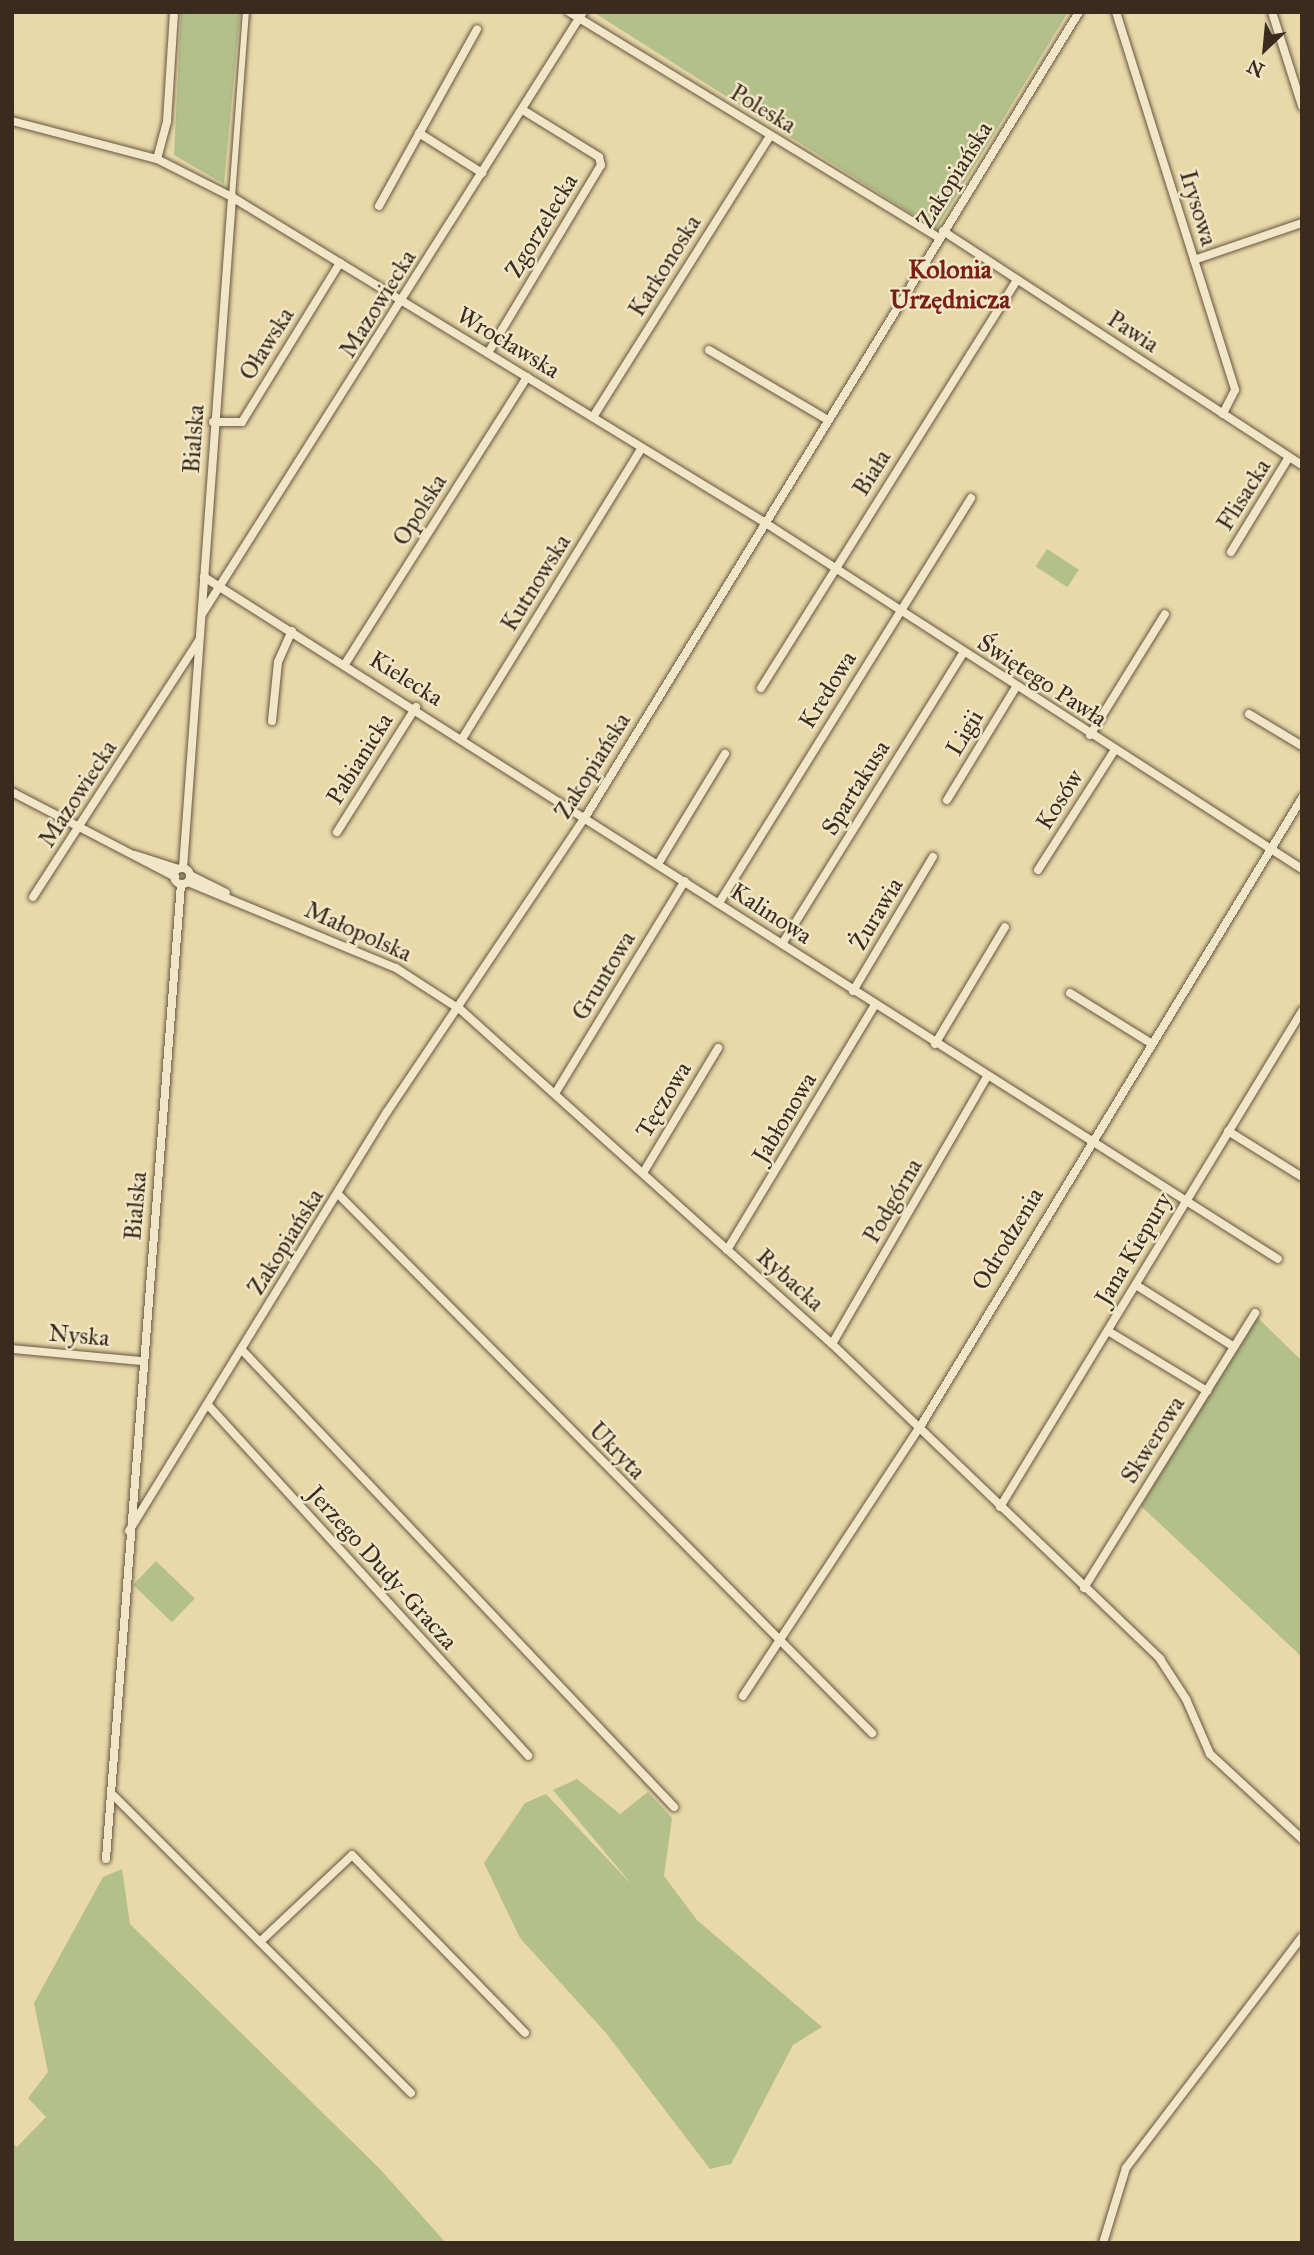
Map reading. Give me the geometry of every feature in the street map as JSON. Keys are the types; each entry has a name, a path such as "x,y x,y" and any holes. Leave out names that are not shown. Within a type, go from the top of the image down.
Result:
{"street":[{"path":"157,159 167,121 174,12"},
{"name":"Bialska","path":"106,1859 114,1796 129,1531 183,876 246,12"},
{"name":"Poleska","path":"569,12 581,16 770,136 941,235"},
{"name":"Zakopiańska","path":"129,1531 338,1194 586,816 1079,12"},
{"name":"Irysowa","path":"1116,12 1235,390 1223,414"},
{"path":"1272,12 1302,106"},
{"name":"Mazowiecka","path":"202,614 224,587 581,16"},
{"path":"379,206 477,29"},
{"name":"Zgorzelecka","path":"488,354 601,165 599,157 523,110"},
{"name":"Wrocławska","path":"12,121 157,159 232,197 764,522"},
{"path":"419,133 482,173"},
{"name":"Karkonoska","path":"593,417 770,136"},
{"path":"1194,260 1302,223"},
{"name":"Pawia","path":"941,235 1017,279 1302,465"},
{"name":"Oławska","path":"214,422 242,422 340,263"},
{"name":"Biała","path":"761,688 1017,279"},
{"path":"709,350 828,420"},
{"name":"Opolska","path":"345,664 527,377"},
{"name":"Kutnowska","path":"462,739 642,449"},
{"name":"Flisacka","path":"1231,552 1289,457"},
{"name":"Kredowa","path":"719,903 971,498"},
{"name":"Świętego Pawła","path":"764,522 1114,751 1302,869"},
{"name":"Kielecka","path":"204,577 416,707 462,739 586,816"},
{"path":"1090,735 1165,614"},
{"path":"272,722 278,662 292,631"},
{"name":"Mazowiecka","path":"33,897 79,831 200,639"},
{"name":"Spartakusa","path":"782,944 964,653"},
{"name":"Ligii","path":"947,800 1016,687"},
{"name":"Pabianicka","path":"337,832 416,707"},
{"path":"1249,714 1302,746"},
{"name":"Kosów","path":"1038,870 1114,751"},
{"path":"658,864 725,754"},
{"name":"Małopolska","path":"12,792 79,831 396,968 461,1010"},
{"name":"Odrodzenia","path":"743,1696 920,1427 1088,1142 1302,798"},
{"name":"Kalinowa","path":"586,816 986,1078 1278,1259"},
{"name":"Żurawia","path":"853,990 933,857"},
{"name":"Gruntowa","path":"556,1092 685,881"},
{"path":"935,1044 1005,927"},
{"path":"1070,993 1149,1042"},
{"name":"Jabłonowa","path":"727,1250 876,1005"},
{"name":"Rybacka","path":"461,1010 556,1092 832,1344 1084,1588 1176,1682 1210,1754 1302,1839"},
{"name":"Jana Kiepury","path":"1000,1507 1302,1011"},
{"name":"Tęczowa","path":"643,1172 718,1048"},
{"name":"Podgórna","path":"832,1344 986,1078"},
{"path":"1228,1131 1302,1177"},
{"name":"Ukryta","path":"338,1194 778,1643 872,1733"},
{"path":"1136,1284 1234,1347"},
{"name":"Skwerowa","path":"1084,1588 1255,1313"},
{"path":"1108,1331 1207,1391"},
{"name":"Nyska","path":"12,1349 142,1361"},
{"path":"242,1350 674,1807"},
{"name":"Jerzego Dudy-Gracza","path":"208,1405 528,1756"},
{"path":"114,1796 263,1939 411,2093"},
{"path":"263,1939 352,1855 524,2033"},
{"path":"1103,2243 1126,2168 1302,1937"}],"green space":[{"path":"181,12 240,12 224,184 174,155"},
{"path":"593,12 1068,12 936,229"},
{"path":"1047,549 1079,570 1067,587 1036,567"},
{"path":"1256,1316 1302,1361 1302,1657 1141,1506"},
{"path":"156,1561 195,1599 172,1622 133,1585"},
{"path":"577,1779 620,1814 648,1792 672,1818 664,1876 697,1920 822,2027 793,2045 731,2164 710,2169 606,2033 520,1938 484,1863 525,1803 546,1794 633,1886 553,1790"},
{"path":"122,1869 130,1924 380,2169 446,2243 12,2243 12,2143 17,2147 46,2117 28,2098 48,2072 34,2003 103,1877"}],"district":[{"name":"Kolonia Urzędnicza","path":"950,285"}]}
